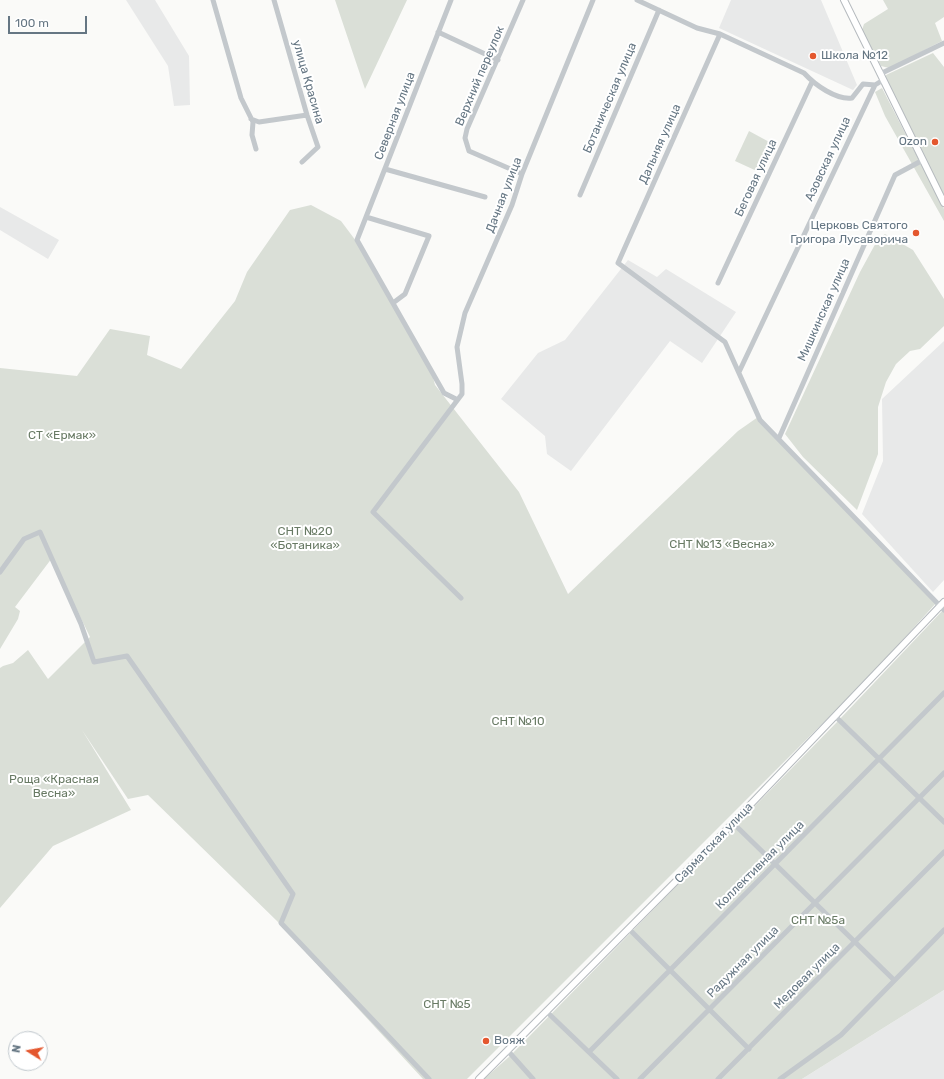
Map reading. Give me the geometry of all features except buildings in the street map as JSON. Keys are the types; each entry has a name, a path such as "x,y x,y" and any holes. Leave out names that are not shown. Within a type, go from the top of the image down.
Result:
{"main road":[{"path":"844,0 944,203"},
{"name":"Сарматская улица","path":"479,1079 733,823 943,606"}],"street":[{"path":"213,0 241,98 253,122 252,135 256,149"},
{"name":"улица Красина","path":"274,0 307,115 318,147 302,162"},
{"name":"Северная улица","path":"393,303 357,240 451,0"},
{"name":"Верхний переулок","path":"522,174 475,155 469,151 466,146 465,138 467,129 523,0"},
{"name":"Дачная улица","path":"456,399 462,394 457,347 465,314 512,204 522,174 593,0"},
{"path":"637,0 697,28 720,34 804,73 812,82 844,99 852,98 862,84 874,85 882,77 944,43"},
{"name":"Ботаническая улица","path":"580,195 659,10"},
{"path":"438,32 498,60"},
{"name":"Дальняя улица","path":"720,34 618,263 725,342 739,372"},
{"name":"Беговая улица","path":"718,284 812,82"},
{"name":"Азовская улица","path":"739,372 874,85"},
{"path":"251,119 259,122 307,115"},
{"name":"Мишкинская улица","path":"779,438 895,175 922,160"},
{"path":"385,169 485,197"},
{"path":"366,217 429,236 405,294 393,303 444,393 456,399 373,512 461,598"},
{"path":"739,372 760,420 943,606"},
{"path":"0,572 24,539 40,532 81,624 94,662 127,656 293,894 281,923 430,1079"},
{"name":"Коллективная улица","path":"590,1051 944,693"},
{"path":"835,716 944,822"},
{"name":"Радужная улица","path":"640,1079 944,773"},
{"path":"733,823 894,980"},
{"name":"Медовая улица","path":"718,1079 750,1049 944,852"},
{"path":"629,929 750,1049"},
{"path":"780,1079 841,1035 944,930"},
{"path":"547,1012 590,1051 617,1079"},
{"path":"508,1051 533,1079"}],"shaded area":[{"path":"126,0 155,0 189,56 190,105 174,106 168,66"},
{"name":"Школа №12","path":"731,0 821,0 857,85 853,90 719,28"},
{"path":"0,207 59,240 48,259 0,230"},
{"path":"628,260 657,277 666,269 736,312 702,363 670,341 571,471 547,454 545,436 501,399 538,353 565,340"},
{"path":"944,341 944,580 933,592 862,514 883,461 882,399"},
{"path":"944,990 944,1079 802,1079"}],"green space":[{"path":"335,0 407,0 365,89"},
{"path":"883,0 944,0 944,17 935,23 942,41 889,68 881,66 862,30 864,24 888,9"},
{"path":"933,53 944,67 944,198 885,80 886,75"},
{"path":"882,88 944,209 944,221 885,116 875,92"},
{"path":"749,131 773,144 759,172 735,161"},
{"path":"311,205 341,221 359,245 430,365 435,385 519,492 568,594 738,431 758,417 937,602 871,675 467,1079 423,1079 278,922 148,795 128,799 82,730 131,810 53,846 0,908 0,668 13,663 28,650 48,679 90,637 52,558 15,607 20,611 18,619 0,649 0,368 77,376 110,329 150,336 147,355 181,369 235,301 247,272 290,210"},
{"path":"885,234 913,250 944,299 944,326 920,349 910,351 896,364 886,382 878,407 878,454 857,510 803,457 785,434 860,272 878,239"},
{"name":"СНТ №5а","path":"944,609 944,990 802,1079 484,1079 510,1056 838,721"}],"place":[{"name":"Школа №12","path":"813,56"},
{"name":"Ozon","path":"935,142"},
{"name":"Церковь Святого Григора Лусаворича","path":"916,233"},
{"name":"Вояж","path":"486,1041"}],"park label":[{"name":"СТ «Ермак»","path":"62,436"},
{"name":"СНТ №20 «Ботаника»","path":"305,539"},
{"name":"СНТ №13 «Весна»","path":"722,545"},
{"name":"СНТ №10","path":"518,722"},
{"name":"Роща «Красная Весна»","path":"54,787"},
{"name":"СНТ №5","path":"447,1005"}]}
